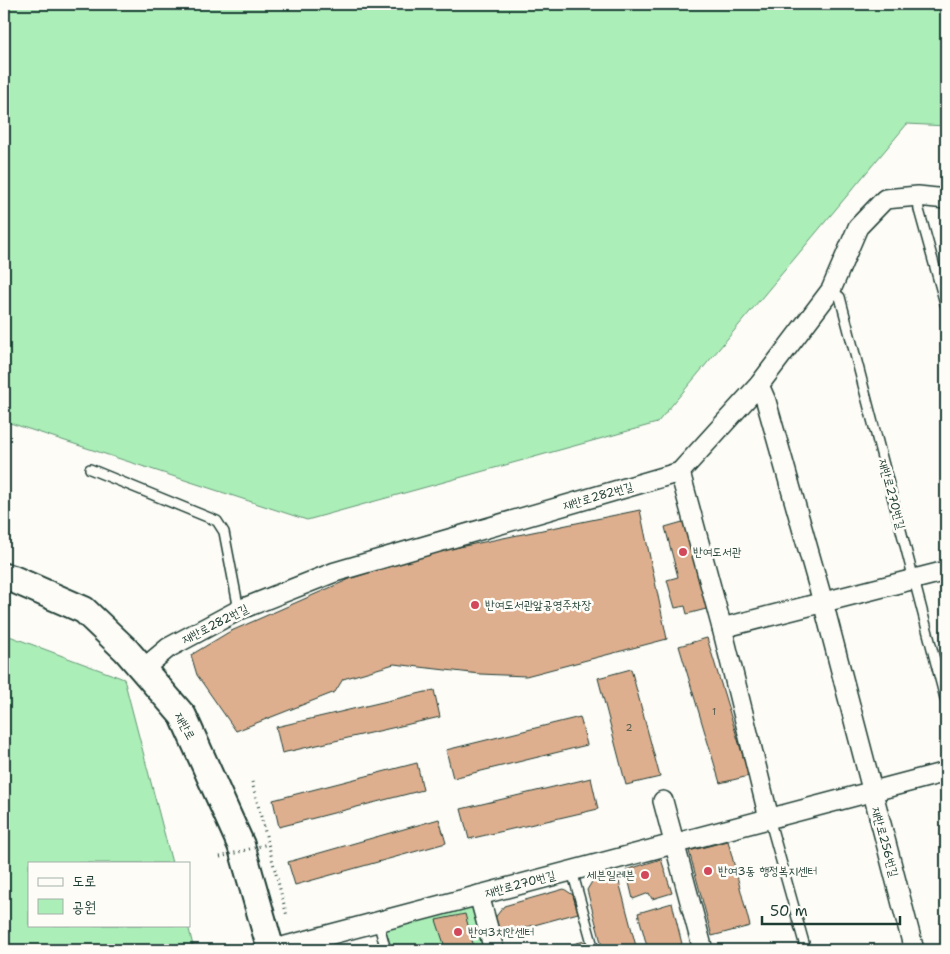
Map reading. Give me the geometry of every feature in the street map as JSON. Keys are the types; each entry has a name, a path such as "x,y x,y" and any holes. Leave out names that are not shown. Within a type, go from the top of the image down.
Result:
{"main road":[{"name":"재반로","path":"4,577 13,579 84,610 126,650 183,716 241,845 271,950"}],"street":[{"path":"769,818 722,628 680,472 759,385 831,290 858,226 885,200 918,196 946,199"},
{"path":"759,385 766,401 823,602 871,791"},
{"name":"재반로282번길","path":"143,669 168,648 239,610 335,572 680,472"},
{"path":"722,628 946,571"},
{"name":"재반로270번길","path":"271,950 946,772"},
{"name":"재반로256번길","path":"871,791 914,950"},
{"path":"663,801 703,950"},
{"path":"479,895 494,950"}],"lane":[{"path":"918,196 919,210 946,307"},
{"name":"재반로270번길","path":"831,290 840,297 946,702"},
{"path":"90,469 217,521 224,532 239,610"},
{"path":"769,818 806,950"},
{"path":"572,871 594,950"},
{"path":"378,922 386,950"}],"path":[{"path":"252,782 287,916"},
{"path":"220,857 268,844"}],"green space":[{"path":"4,4 946,4 946,126 907,124 657,423 307,520 4,421"},
{"path":"4,634 124,679 172,862 28,862 28,926 188,926 194,950 4,950"},
{"path":"479,895 494,950 386,950 378,922"}],"building":[{"name":"반여도서관앞공영주차장","path":"640,510 667,639 526,676 480,674 394,664 343,679 335,692 236,731 197,675 191,655 229,632 352,578 435,552"},
{"name":"반여도서관","path":"686,521 710,608 687,614 685,606 675,608 667,580 678,577 665,527"},
{"path":"707,638 749,776 720,783 679,646"},
{"path":"631,669 660,777 626,785 598,678"},
{"path":"434,690 440,717 282,753 276,727"},
{"path":"580,717 587,745 453,778 446,750"},
{"path":"417,763 423,790 279,827 273,800"},
{"path":"591,778 598,809 469,839 461,809"},
{"path":"439,819 446,843 295,885 288,862"},
{"path":"728,841 750,926 712,936 689,851"},
{"path":"661,859 672,893 652,899 649,893 633,899 626,870"},
{"path":"617,874 637,950 603,950 587,890 593,880"},
{"path":"564,889 573,895 578,913 498,935 494,919 504,906"},
{"path":"672,903 682,944 658,950 648,950 638,913"},
{"path":"465,914 473,944 446,950 436,920"},
{"path":"585,941 588,950 548,950"}],"place":[{"name":"반여도서관","path":"683,552"},
{"name":"반여도서관앞공영주차장","path":"475,605"},
{"name":"반여3동 행정복지센터","path":"708,871"},
{"name":"세븐일레븐","path":"645,875"},
{"name":"반여3치안센터","path":"458,932"}]}
